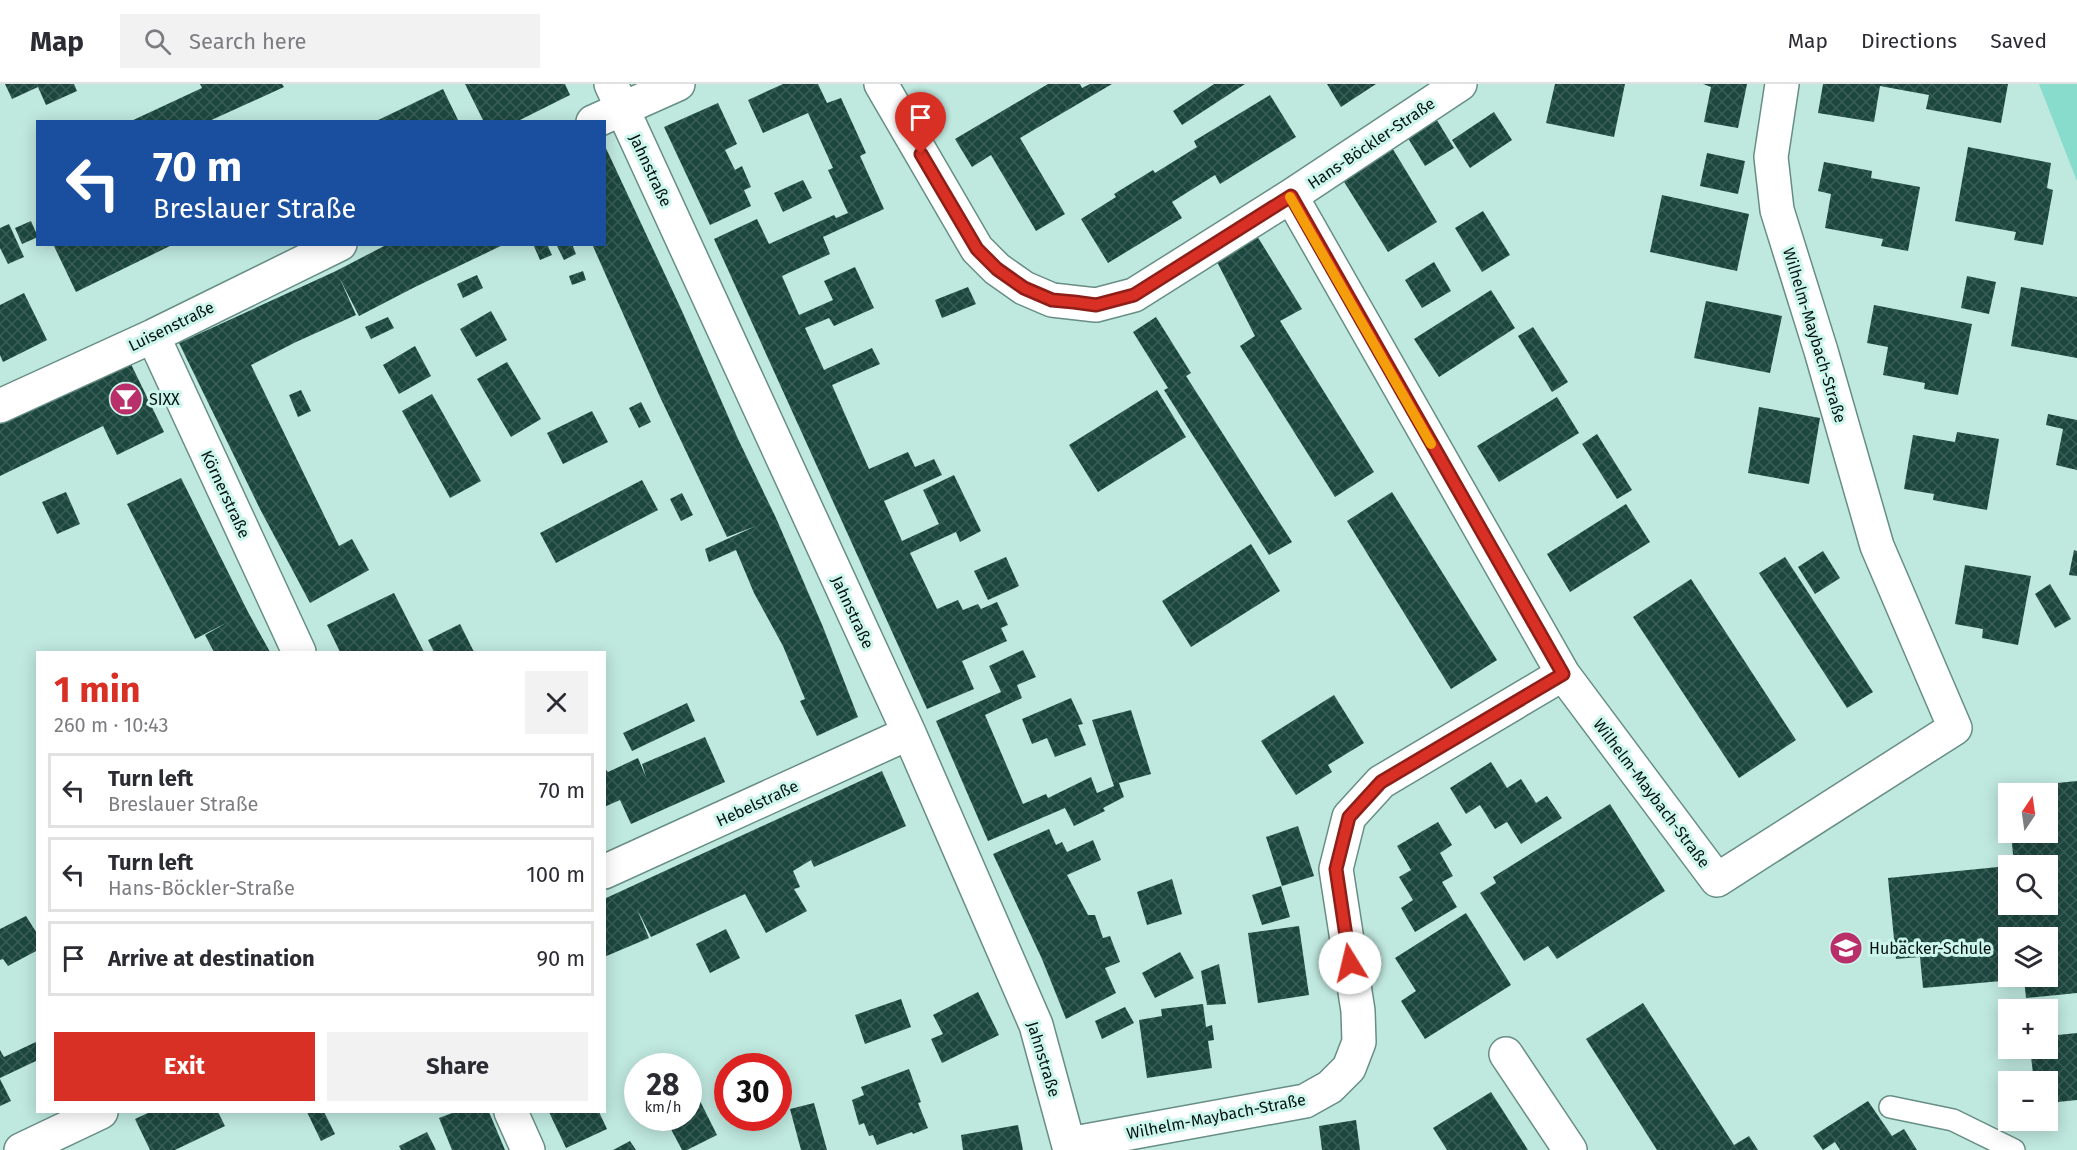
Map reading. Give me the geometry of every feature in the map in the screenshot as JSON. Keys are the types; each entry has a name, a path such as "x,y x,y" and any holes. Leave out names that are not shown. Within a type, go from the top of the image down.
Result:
{"street":[{"path":"595,120 617,96 678,84"},
{"name":"Hans-Böckler-Straße","path":"881,84 977,249 997,269 1024,288 1052,300 1096,305 1134,295 1291,196 1460,84"},
{"name":"Wilhelm-Maybach-Straße","path":"1070,1147 1305,1101 1330,1087 1349,1068 1359,1042 1358,1011 1336,869 1349,817 1381,782 1563,674 1717,880 1955,728 1877,546 1821,351 1777,210 1771,157 1782,84"},
{"name":"Jahnstraße","path":"617,96 909,734 1036,1025 1070,1147"},
{"path":"1291,196 1563,674"},
{"name":"Luisenstraße","path":"0,406 153,336 336,246"},
{"name":"Körnerstraße","path":"153,336 299,651"},
{"name":"Hebelstraße","path":"606,871 909,734"},
{"path":"1506,1054 1570,1150"},
{"path":"21,1150 99,1113"},
{"path":"511,1113 528,1150"}],"lane":[{"path":"1890,1107 1953,1120 2014,1150"}],"green space":[{"path":"2039,84 2077,84 2077,181"}],"building":[{"path":"5,84 74,84 77,91 46,105 38,87 12,99"},
{"path":"200,84 282,84 284,87 211,120 133,120 202,88"},
{"path":"465,84 565,84 570,95 520,120 483,120"},
{"path":"783,84 818,84 827,103 841,98 866,153 860,156 884,209 823,237 830,254 782,276 799,315 833,300 824,281 855,267 874,308 834,326 829,318 805,328 824,370 872,348 880,364 832,385 869,469 908,452 915,467 934,459 942,475 884,501 902,541 939,524 923,490 954,475 981,531 960,542 956,532 910,553 937,609 958,600 963,610 978,604 981,609 997,602 1008,625 1001,628 1007,641 962,661 974,689 927,709 714,239 757,219 769,244 834,215 836,218 848,213 828,170 833,168 808,113 763,133 748,100"},
{"path":"1048,84 1080,84 1082,88 1090,84 1112,84 1020,138 1065,214 1036,231 991,155 972,167 955,139"},
{"path":"1214,84 1245,84 1182,125 1173,111"},
{"path":"1327,84 1376,84 1341,107"},
{"path":"1555,84 1625,84 1614,137 1546,123"},
{"path":"1703,84 1747,84 1738,128 1704,122 1711,87"},
{"path":"1823,84 2008,84 2001,123 1926,109 1929,95 1880,86 1874,122 1818,113"},
{"path":"443,89 458,120 378,120"},
{"path":"1270,95 1296,137 1220,184 1215,175 1172,202 1182,218 1108,263 1081,219 1116,197 1114,194 1153,170 1155,173 1197,147 1194,141"},
{"path":"718,103 737,144 725,150 735,170 742,166 751,187 744,190 751,206 710,225 664,127"},
{"path":"1494,112 1512,140 1470,168 1452,140"},
{"path":"1435,117 1454,148 1425,166 1406,135"},
{"path":"1391,146 1437,222 1388,252 1341,177"},
{"path":"1968,147 2051,163 2047,188 2053,190 2043,245 2014,240 2016,232 1955,221"},
{"path":"606,148 776,518 823,627 858,717 817,736 800,701 805,699 783,646 754,593 736,550 709,562 705,549 756,526 727,537 660,397 593,246 606,246"},
{"path":"1707,153 1745,161 1738,194 1700,186"},
{"path":"1824,162 1872,171 1871,178 1920,187 1908,251 1881,246 1883,239 1825,228 1831,194 1818,191"},
{"path":"803,180 812,198 783,212 774,193"},
{"path":"1662,195 1749,214 1737,271 1650,252"},
{"path":"1483,211 1510,255 1482,272 1455,228"},
{"path":"31,221 36,238 22,244 15,228"},
{"path":"9,224 24,257 8,264 0,248 0,228"},
{"path":"1254,231 1302,309 1280,321 1374,472 1335,497 1240,346 1255,336 1214,256"},
{"path":"54,246 170,246 76,292"},
{"path":"384,246 501,246 359,316 340,279 356,315 251,365 339,546 352,539 369,570 310,603 260,509 179,343 336,271"},
{"path":"534,246 548,246 552,255 540,260"},
{"path":"557,246 573,246 576,254 564,260"},
{"path":"1434,262 1451,291 1422,308 1405,280"},
{"path":"583,271 586,280 572,285 569,276"},
{"path":"477,275 483,288 463,298 457,284"},
{"path":"1967,276 1996,282 1989,314 1961,308"},
{"path":"968,287 976,304 942,318 935,300"},
{"path":"2021,287 2077,297 2077,358 2011,346"},
{"path":"1491,290 1515,328 1439,377 1414,339"},
{"path":"24,293 47,340 3,362 0,355 0,305"},
{"path":"1706,301 1782,316 1770,373 1694,358"},
{"path":"1874,305 1972,324 1958,395 1924,389 1925,383 1883,375 1888,347 1867,343"},
{"path":"491,311 507,340 476,357 460,329"},
{"path":"388,317 394,328 371,339 365,327"},
{"path":"1156,317 1191,373 1186,376 1292,542 1269,555 1164,390 1168,388 1133,332"},
{"path":"1533,327 1568,382 1552,392 1518,336"},
{"path":"415,346 431,376 399,394 383,365"},
{"path":"128,358 164,432 117,455 103,426 0,476 0,421"},
{"path":"507,362 541,419 511,437 477,379"},
{"path":"301,390 311,411 298,417 289,395"},
{"path":"1157,390 1186,437 1098,492 1069,445"},
{"path":"432,394 481,481 450,498 402,411"},
{"path":"1557,397 1579,433 1499,482 1477,446"},
{"path":"641,402 651,422 639,428 629,408"},
{"path":"1759,407 1820,418 1809,484 1748,473"},
{"path":"592,411 608,442 563,464 547,433"},
{"path":"2048,414 2077,420 2077,470 2056,465 2063,429 2046,425"},
{"path":"1957,432 1999,439 1987,510 1933,500 1934,494 1904,489 1913,435 1955,442"},
{"path":"1597,434 1632,490 1617,499 1582,444"},
{"path":"181,478 269,651 213,651 205,635 228,622 195,639 127,504"},
{"path":"642,480 658,510 556,563 540,533"},
{"path":"66,492 80,524 57,534 42,502"},
{"path":"1392,492 1497,660 1451,689 1347,521"},
{"path":"682,493 693,515 681,521 670,499"},
{"path":"1626,504 1650,542 1570,592 1547,554"},
{"path":"1251,544 1280,591 1191,647 1162,601"},
{"path":"2074,550 2077,551 2077,576 2069,575"},
{"path":"1823,551 1840,578 1815,594 1798,567"},
{"path":"1006,557 1019,586 988,600 974,571"},
{"path":"1785,557 1873,692 1847,708 1759,573"},
{"path":"1965,565 2031,576 2018,645 1982,638 1983,629 1955,624"},
{"path":"1691,579 1796,740 1739,778 1633,617"},
{"path":"2050,584 2071,619 2055,628 2035,594"},
{"path":"394,593 423,651 340,651 327,625"},
{"path":"460,624 474,651 434,651 428,640"},
{"path":"1023,650 1036,677 1017,685 1022,698 985,715 1023,804 1046,794 1048,798 1091,777 1097,793 1114,786 1092,720 1131,710 1151,774 1119,783 1124,797 1103,808 1105,811 1074,826 1065,808 988,841 936,721 1001,692 989,666"},
{"path":"1334,695 1364,743 1328,765 1332,772 1296,795 1261,741"},
{"path":"1071,698 1083,724 1078,725 1086,745 1055,757 1047,738 1032,744 1022,719"},
{"path":"687,703 695,721 632,751 623,733"},
{"path":"705,737 725,782 631,824 620,800 606,806 606,770 608,772 638,758 646,777 642,764"},
{"path":"1491,762 1507,788 1521,779 1536,803 1547,796 1562,818 1521,844 1507,822 1495,829 1480,805 1466,814 1450,788"},
{"path":"882,771 906,826 814,867 811,860 793,871 800,887 794,889 807,911 766,933 745,894 651,937 637,909 649,938 606,956 606,898"},
{"path":"2077,781 2077,993 2026,998 2025,987 2058,987 2058,927 1998,927 1998,981 1923,988 1920,957 1896,959 1888,878 1998,867 1998,915 2058,915 2058,855 2013,855 2012,843 2058,843 2057,783"},
{"path":"1610,804 1665,891 1557,959 1548,946 1524,961 1480,893 1496,883 1493,877"},
{"path":"1438,822 1452,845 1440,853 1453,876 1442,882 1457,907 1415,932 1401,908 1413,900 1399,877 1411,870 1397,846"},
{"path":"1298,826 1314,876 1282,886 1266,837"},
{"path":"1049,829 1056,845 1062,842 1067,852 1093,840 1101,860 1067,875 1088,915 1095,915 1103,938 1110,936 1120,962 1105,968 1116,993 1066,1019 1042,959 993,854"},
{"path":"1172,879 1182,914 1147,925 1137,892"},
{"path":"1281,886 1290,917 1262,925 1252,895"},
{"path":"1466,913 1511,985 1425,1039 1401,1001 1416,991 1395,958"},
{"path":"26,916 36,932 36,951 8,966 3,959 0,960 0,929"},
{"path":"1299,926 1309,995 1258,1003 1248,933"},
{"path":"726,929 740,958 710,973 696,944"},
{"path":"1180,952 1194,978 1155,998 1142,973"},
{"path":"1219,964 1226,1004 1207,1005 1201,971"},
{"path":"978,992 999,1035 942,1063 931,1039 943,1034 933,1015"},
{"path":"901,999 911,1027 865,1044 855,1015"},
{"path":"1643,1003 1734,1145 1749,1136 1758,1150 1657,1150 1586,1039"},
{"path":"1203,1004 1206,1027 1212,1025 1214,1040 1208,1041 1212,1068 1147,1078 1139,1020 1162,1016 1161,1009"},
{"path":"1125,1007 1134,1023 1102,1039 1095,1021"},
{"path":"2077,1033 2077,1100 2058,1102 2058,1071 2033,1071 2031,1059 2058,1059 2058,1035"},
{"path":"36,1042 36,1061 0,1078 0,1050 4,1057"},
{"path":"909,1069 921,1102 918,1103 928,1128 877,1145 873,1135 869,1136 864,1123 859,1125 852,1100 864,1095 861,1087"},
{"path":"0,1079 11,1101 0,1106"},
{"path":"1491,1092 1528,1150 1447,1150 1433,1128"},
{"path":"1868,1101 1892,1136 1904,1129 1917,1150 1840,1150 1835,1142 1823,1150 1813,1136"},
{"path":"814,1103 827,1150 801,1150 792,1108"},
{"path":"702,1105 717,1135 687,1150 682,1150 672,1131 702,1131"},
{"path":"148,1113 218,1113 225,1126 175,1150 150,1150 135,1119"},
{"path":"307,1113 324,1113 335,1134 321,1141"},
{"path":"452,1113 489,1113 505,1150 452,1150 439,1118"},
{"path":"549,1113 599,1113 607,1129 566,1148"},
{"path":"1356,1120 1360,1150 1322,1150 1319,1126"},
{"path":"1018,1125 1023,1150 963,1150 961,1135"},
{"path":"427,1132 436,1150 401,1150 399,1146"},
{"path":"630,1141 636,1150 613,1150"}],"slow traffic":[{"path":"1290,197 1431,444"}],"place":[{"name":"SIXX","path":"126,399"},
{"name":"Hubäcker-Schule","path":"1846,948"}],"route":[{"path":"921,154 977,249 997,269 1024,288 1052,300 1096,305 1134,295 1291,196 1563,674 1381,782 1349,817 1336,869 1350,963"}]}
